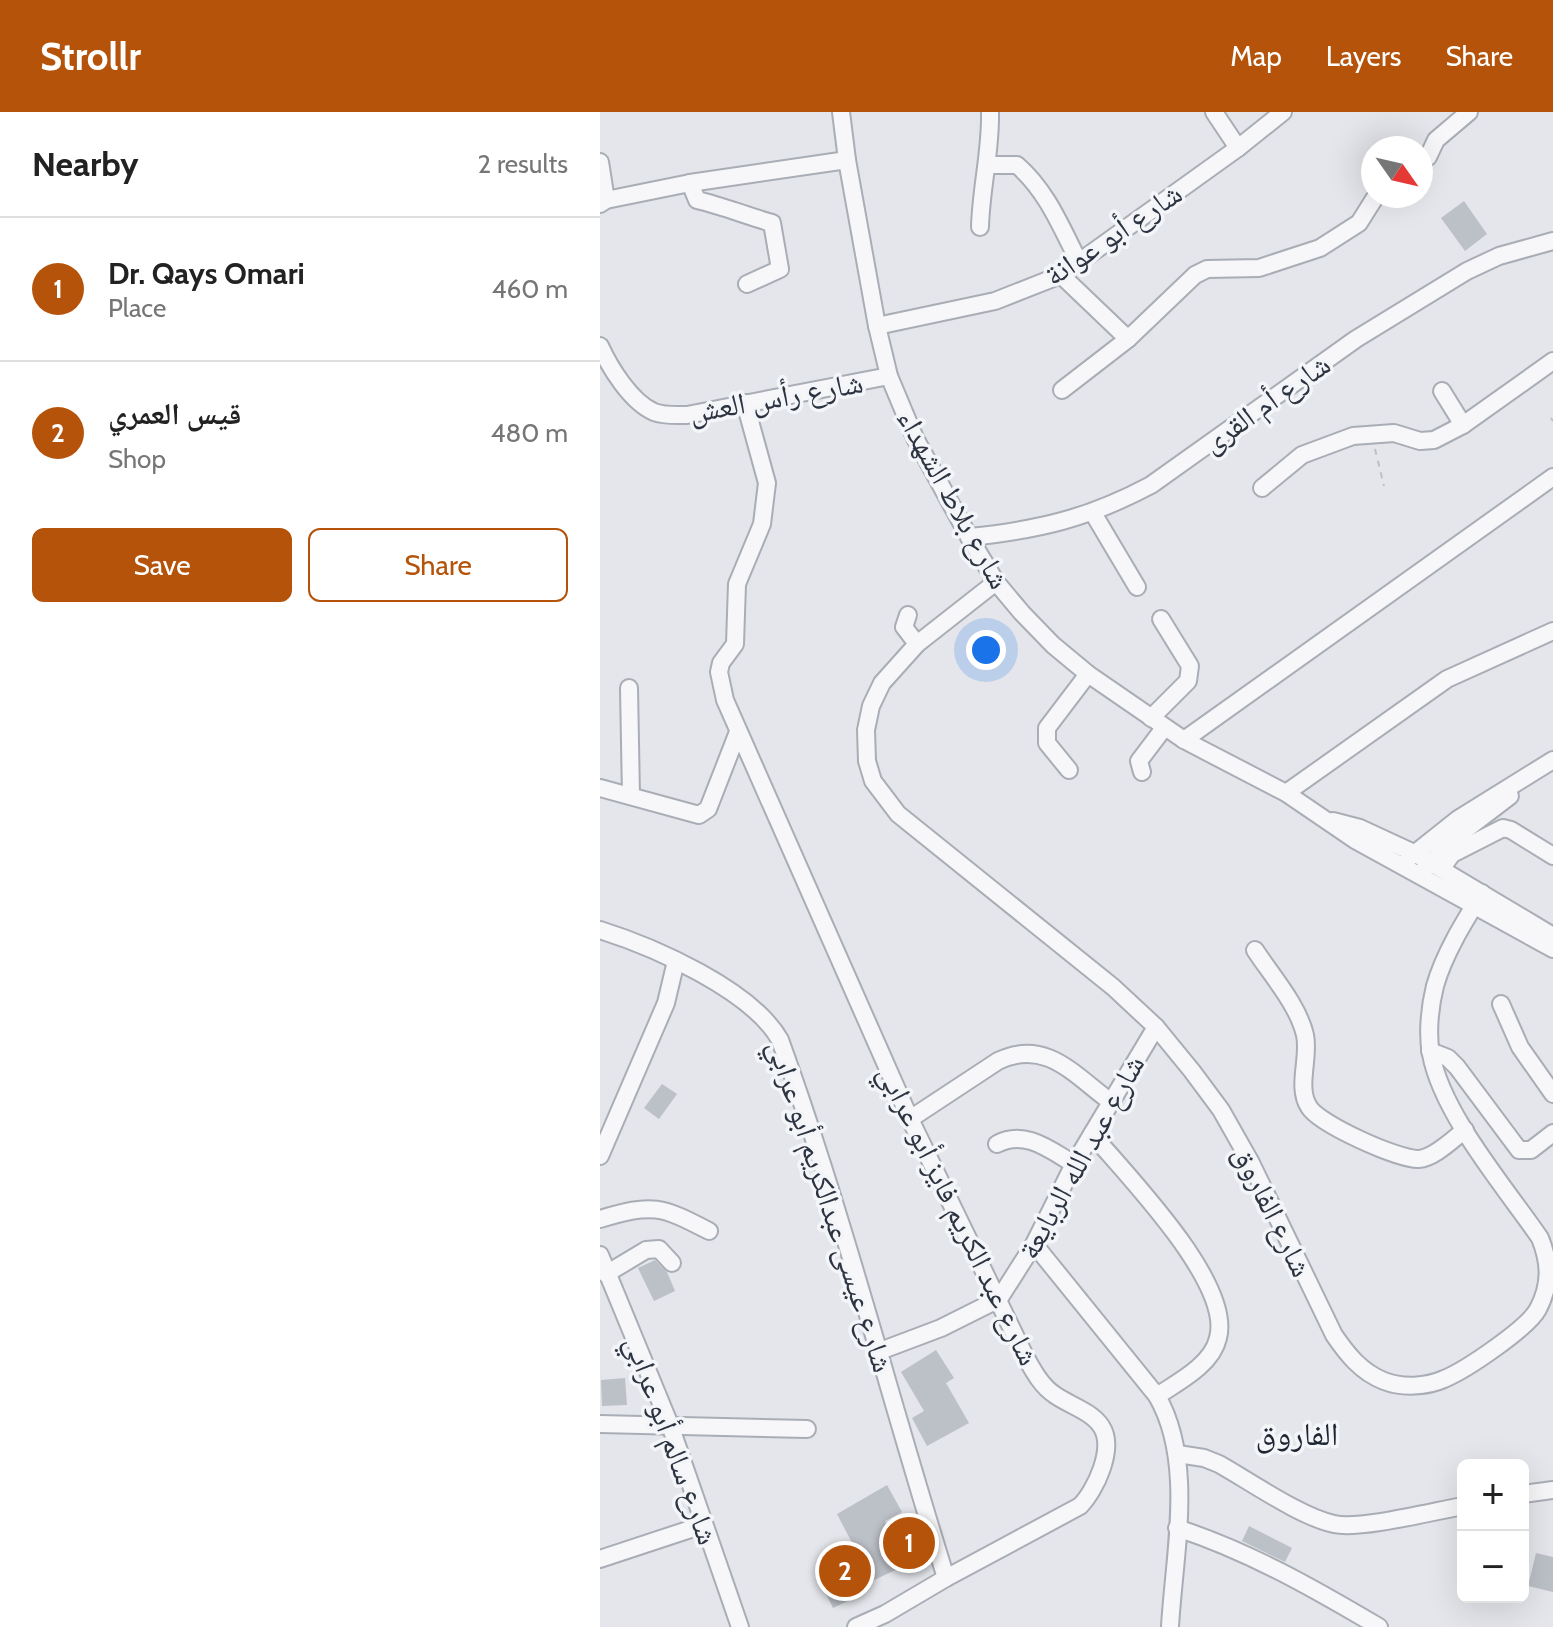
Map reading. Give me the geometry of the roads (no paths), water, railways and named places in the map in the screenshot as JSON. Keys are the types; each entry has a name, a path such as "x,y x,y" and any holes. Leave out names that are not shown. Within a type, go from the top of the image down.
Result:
{"street":[{"name":"شارع بلاط الشهداء","path":"841,112 877,326 889,376 915,438 996,582 1053,645 1157,723 1286,793 1327,820 1360,828 1408,859 1430,869 1553,949"},
{"path":"980,227 990,112"},
{"path":"1214,112 1238,148"},
{"name":"شارع أبو عوانة","path":"877,326 995,301 1061,275 1283,112"},
{"path":"1433,146 1436,140 1469,112"},
{"path":"600,162 603,202 690,183 847,160"},
{"path":"987,165 1017,165 1031,177 1041,189 1079,262"},
{"path":"690,183 697,200 772,223 780,269 747,284"},
{"path":"1062,390 1128,339 1195,275 1207,269 1259,268 1320,248 1359,223 1368,208"},
{"name":"شارع أم القرى","path":"969,537 1018,532 1093,513 1151,485 1356,339 1467,271 1499,256 1553,241"},
{"path":"1061,275 1128,339"},
{"name":"شارع رأس العش","path":"601,353 626,374 636,399 655,413 687,415 889,376"},
{"path":"1262,488 1302,455 1353,436 1394,433 1420,441 1434,440 1463,425 1553,361"},
{"path":"1442,391 1463,425"},
{"name":"شارع عبد الكريم فايز أبو عرابي","path":"745,403 765,469 766,498 762,524 737,584 735,644 721,663 719,680 738,732 910,1119 1036,1377 1052,1394 1089,1415 1100,1425 1105,1440 1103,1462 1090,1496 1080,1506 946,1578 888,1620 856,1627"},
{"path":"1184,740 1553,477"},
{"path":"1093,513 1137,587"},
{"name":"شارع الفاروق","path":"996,582 917,644 871,706 866,730 867,761 873,781 898,814 1103,979 1156,1027 1221,1110 1251,1163 1334,1335 1351,1358 1383,1380 1404,1386 1427,1384 1445,1378 1527,1324 1545,1294 1549,1274 1547,1256 1540,1238 1465,1130 1436,1076 1430,1051 1430,1017 1435,986 1449,951 1478,900"},
{"path":"908,615 904,627 917,644"},
{"path":"1142,772 1139,761 1157,723 1191,674 1190,666 1161,619"},
{"path":"1286,793 1447,679 1553,631"},
{"path":"1069,770 1047,743 1047,728 1088,674"},
{"path":"629,688 631,796"},
{"path":"600,788 703,814 708,809 738,732"},
{"path":"1408,859 1502,790 1552,761"},
{"path":"1430,869 1451,841 1552,761"},
{"path":"1430,869 1503,828 1553,856"},
{"name":"شارع بلاط الشهداء","path":"1478,900 1553,936"},
{"name":"شارع عيسى عبدالكريم أبو عرابي","path":"600,930 631,939 676,961 756,1010 771,1024 780,1040 880,1351 909,1460 946,1578"},
{"path":"1255,950 1299,1018 1307,1056 1305,1098 1313,1112 1334,1126 1416,1159 1426,1157 1465,1130"},
{"path":"600,1156 666,1003 676,961"},
{"path":"1501,1004 1520,1047 1553,1094"},
{"name":"شارع عبد الله الربايعة","path":"999,1299 1034,1244 1074,1164 1156,1027"},
{"path":"1430,1051 1448,1058 1457,1067 1519,1150 1531,1150 1553,1133"},
{"path":"910,1119 998,1061 1029,1052 1047,1055 1111,1102"},
{"path":"1092,1134 1195,1258 1215,1301 1219,1330 1211,1352 1190,1374 1157,1396"},
{"path":"997,1144 1009,1138 1021,1138 1037,1143 1074,1164"},
{"path":"600,1219 635,1208 654,1208 670,1211 709,1231"},
{"path":"1034,1244 1157,1396 1168,1415 1178,1454 1177,1528 1170,1627"},
{"path":"606,1274 646,1250 659,1249 672,1263"},
{"name":"شارع سالم أبو عرابي","path":"600,1255 670,1425 740,1627"},
{"path":"880,1351 941,1328 999,1299"},
{"path":"600,1424 807,1429"},
{"path":"1178,1454 1219,1464 1315,1518 1336,1525 1374,1522 1457,1507"},
{"path":"1529,1493 1553,1490"},
{"path":"600,1559 703,1525"},
{"path":"1177,1528 1226,1544 1379,1627"}],"place":[{"name":"Dr. Qays Omari","path":"909,1543"},
{"name":"قيس العمري","path":"845,1571"}],"district":[{"name":"الفاروق","path":"1297,1433"}]}
